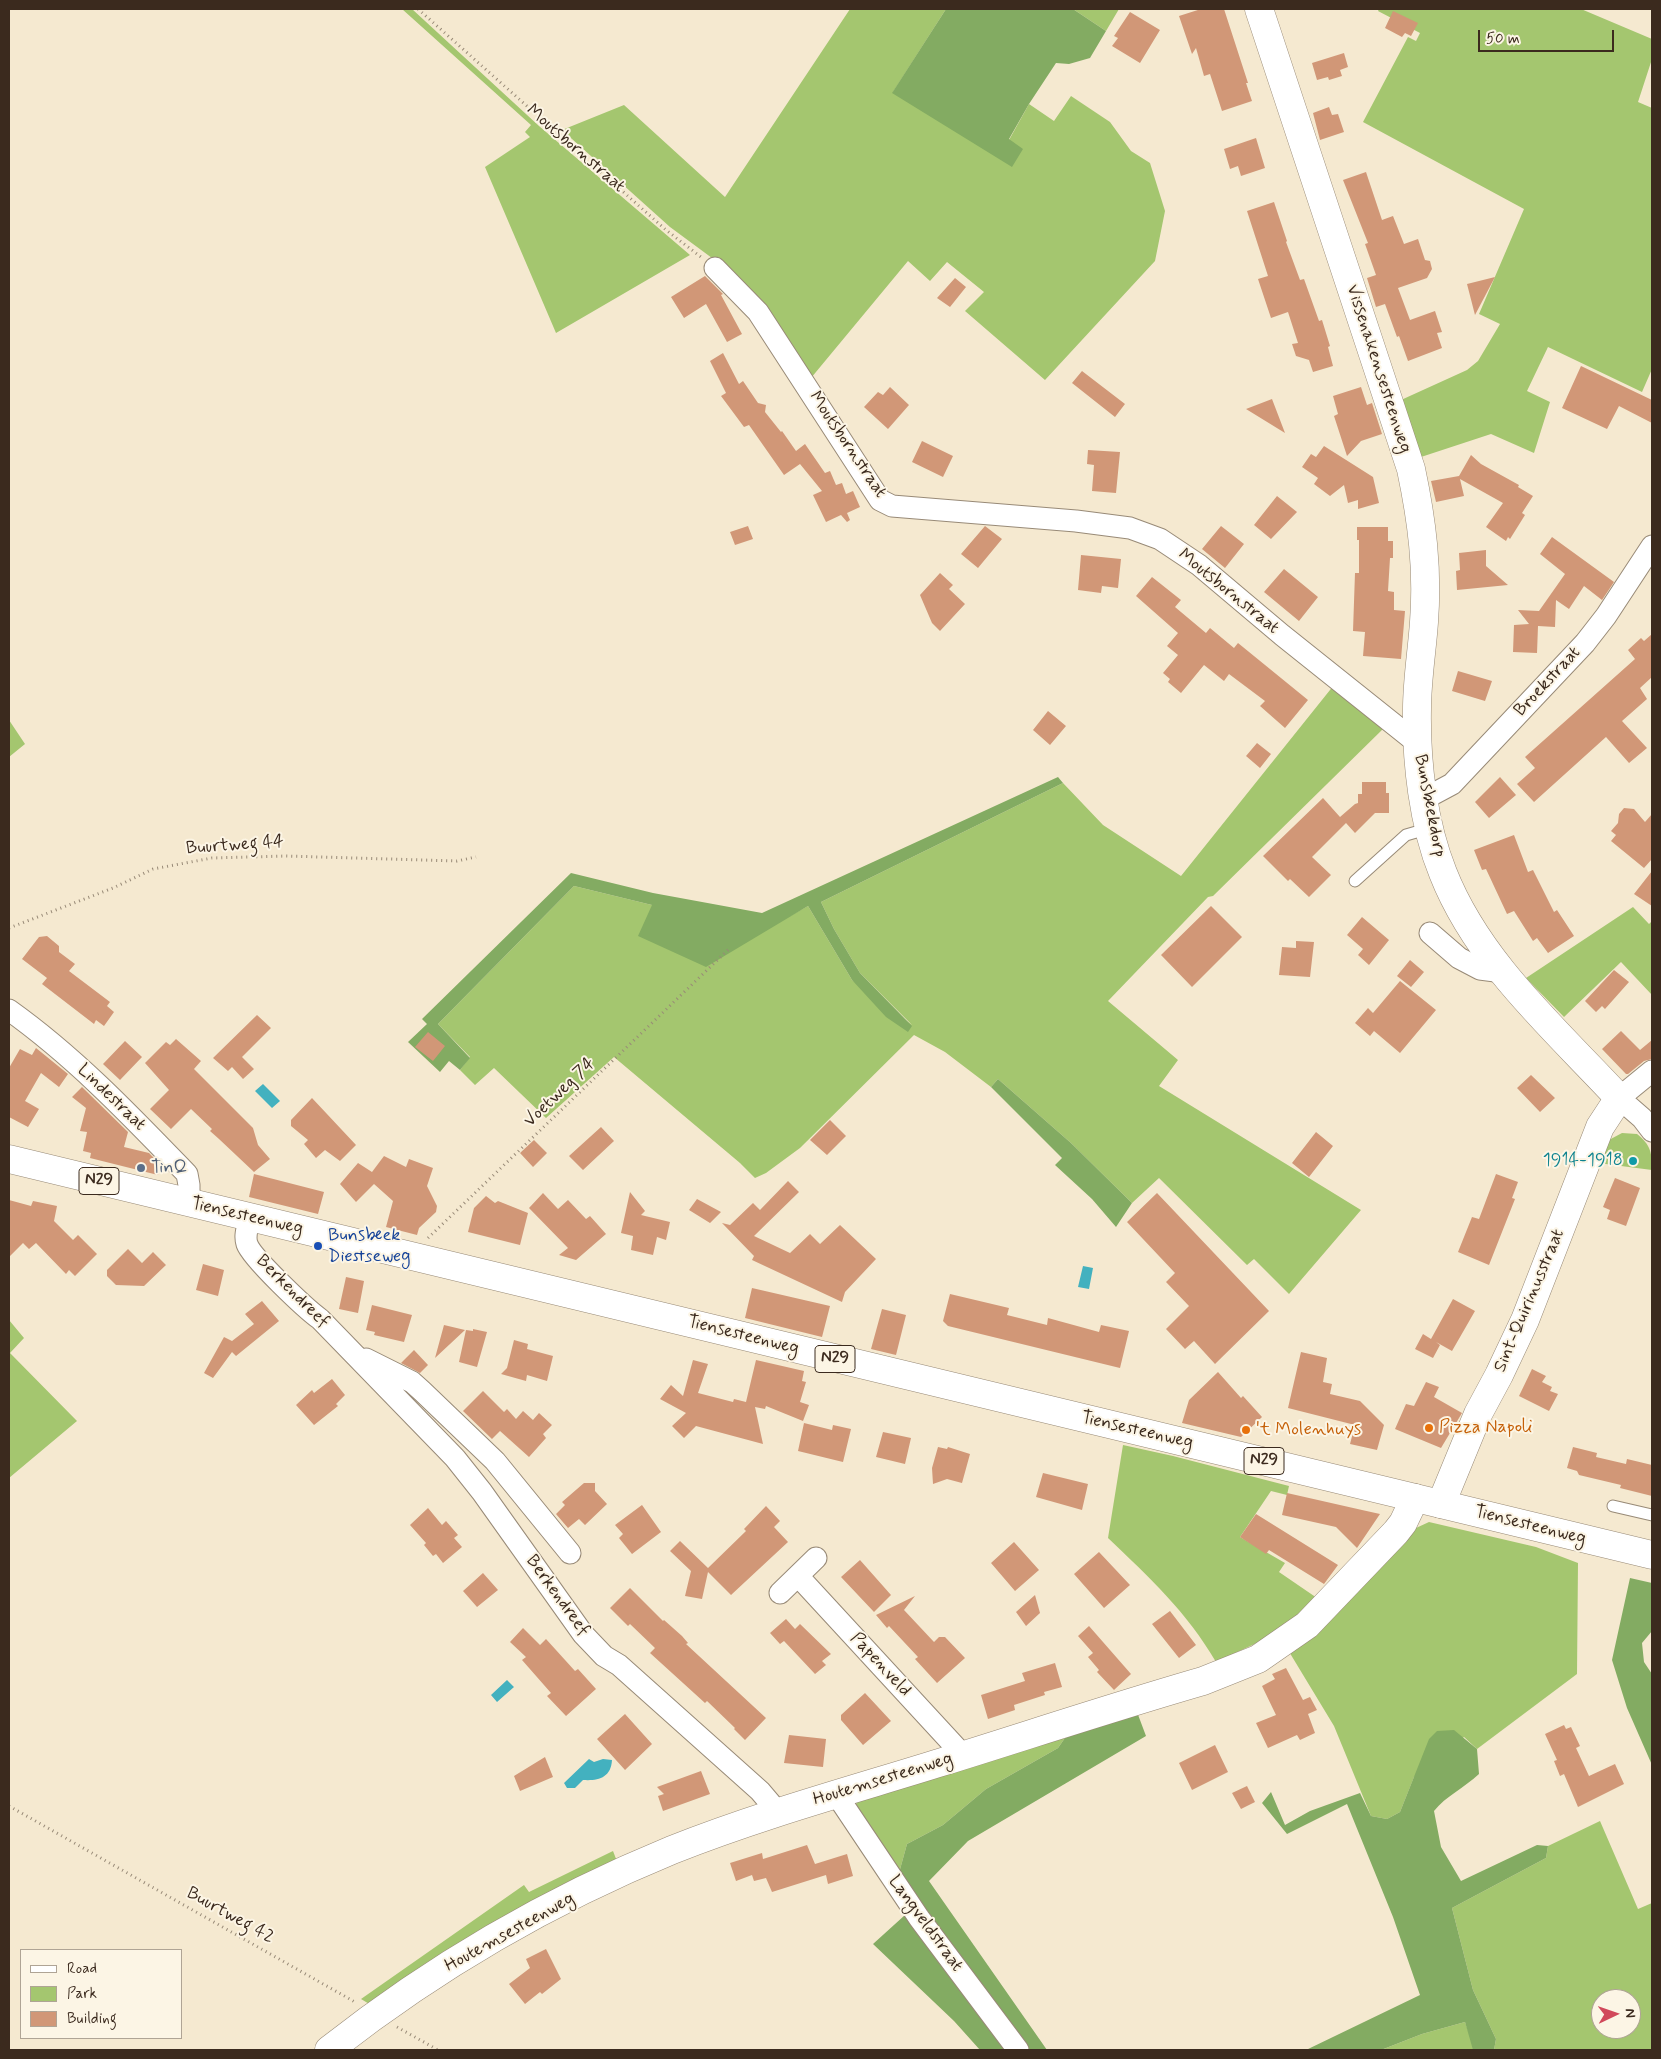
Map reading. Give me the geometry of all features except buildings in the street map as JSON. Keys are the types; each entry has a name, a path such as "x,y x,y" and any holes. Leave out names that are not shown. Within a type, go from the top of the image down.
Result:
{"street":[{"name":"Vissenakensesteenweg","path":"1259,9 1411,469 1421,515 1426,585 1416,742"},
{"name":"Moutsbornstraat","path":"715,268 758,312 880,500 892,506 1076,521 1130,528 1160,539 1199,565 1282,636 1416,742"},
{"name":"Broekstraat","path":"1424,799 1452,784 1585,643 1606,616 1652,546"},
{"name":"Bunsbeekdorp","path":"1416,742 1430,828 1442,872 1456,902 1484,948 1503,972 1619,1098 1642,1118 1652,1131"},
{"path":"1430,933 1459,958 1480,969 1503,972"},
{"name":"Lindestraat","path":"9,1010 36,1029 80,1067 187,1174 189,1203"},
{"path":"1619,1098 1652,1071"},
{"name":"Sint-Quirinusstraat","path":"1428,1501 1499,1376 1525,1320 1600,1126 1619,1098"},
{"name":"Tiensesteenweg","path":"9,1159 1652,1555"},
{"name":"Berkendreef","path":"250,1217 246,1235 251,1251 306,1309 320,1319 455,1458 482,1492 584,1634 604,1656 618,1665 760,1791 771,1804 776,1814"},
{"name":"Berkendreef","path":"358,1358 368,1360 392,1371 412,1382 422,1391 495,1461 570,1553"},
{"name":"Houtemsesteenweg","path":"329,2050 376,2014 450,1965 532,1917 600,1883 673,1850 836,1794 1203,1681 1258,1659 1307,1625 1403,1523 1428,1501"},
{"path":"780,1593 816,1558"},
{"name":"Papenveld","path":"798,1576 963,1755"},
{"name":"Langveldstraat","path":"836,1794 919,1918 1018,2050"}],"lane":[{"path":"1355,881 1406,835 1430,828"},
{"path":"1614,1506 1652,1515"}],"path":[{"name":"Moutsbornstraat","path":"418,9 666,230 715,268"},
{"name":"Buurtweg 44","path":"9,928 113,888 153,869 212,858 286,856 457,861 476,857"},
{"name":"Voetweg 74","path":"410,1256 729,949"},
{"name":"Buurtweg 42","path":"9,1806 438,2050"}],"green space":[{"path":"402,9 412,9 539,126 690,255 556,333 485,167 530,137 525,132 531,125"},
{"path":"850,9 946,9 893,92 1009,140 1029,104 1054,121 1071,96 1110,122 1131,151 1150,163 1165,211 1155,261 1045,380 965,311 984,292 947,262 930,281 908,261 811,378 735,275 670,227 562,130 624,105 725,197"},
{"path":"946,9 1073,9 1106,31 1090,58 1069,64 1056,63 1009,139 1023,149 1012,167 892,93"},
{"path":"1073,9 1119,9 1106,31"},
{"path":"1379,9 1581,9 1652,39 1652,59 1638,102 1652,108 1652,369 1642,392 1548,347 1527,391 1550,402 1534,453 1491,434 1421,457 1401,400 1467,370 1478,361 1500,324 1479,314 1524,209 1363,122 1408,37 1416,41 1420,33 1378,11"},
{"path":"1334,685 1384,728 1213,896 1208,897 1108,1001 1178,1060 1159,1086 1361,1210 1289,1294 1254,1259 1247,1265 1159,1178 1132,1203 1071,1143 998,1079 991,1087 945,1052 914,1035 800,1148 766,1173 755,1178 740,1163 614,1057 546,1118 494,1068 475,1085 460,1070 470,1057 438,1024 574,886 652,905 790,916 808,906 852,980 912,1025 860,973 834,929 821,902 1063,783 1103,825 1181,876"},
{"path":"9,720 25,744 9,757"},
{"path":"1058,777 1063,783 821,902 834,929 860,973 912,1026 908,1032 886,1017 852,980 808,906 706,967 638,936 652,905 574,886 438,1024 470,1058 460,1070 449,1061 440,1072 408,1042 427,1024 422,1019 571,873 653,893 762,913"},
{"path":"1633,907 1649,924 1652,921 1652,995 1621,962 1564,1017 1526,978"},
{"path":"998,1079 1071,1143 1132,1203 1116,1227 1092,1199 1055,1165 1062,1158 991,1087"},
{"path":"1622,1133 1637,1134 1645,1142 1651,1154 1652,1170 1598,1163 1607,1141"},
{"path":"9,1320 24,1338 10,1353 77,1421 9,1478"},
{"path":"1123,1445 1289,1486 1287,1495 1271,1491 1240,1537 1285,1563 1279,1572 1317,1598 1278,1633 1216,1662 1180,1611 1153,1581 1108,1538"},
{"path":"1429,1522 1536,1547 1578,1563 1577,1674 1477,1749 1464,1737 1414,1777 1400,1812 1387,1819 1371,1816 1334,1726 1288,1650 1416,1528"},
{"path":"1630,1578 1652,1583 1652,1631 1642,1643 1644,1662 1652,1674 1652,1765 1627,1708 1612,1660"},
{"path":"1137,1712 1146,1736 968,1841 929,1881 1047,2050 980,2050 954,2021 873,1944 905,1915 899,1873 907,1844 943,1825 986,1789 1058,1748 1069,1732"},
{"path":"1454,1730 1477,1749 1479,1774 1434,1811 1441,1847 1461,1881 1537,1845 1548,1846 1546,1858 1452,1908 1473,1990 1496,2039 1494,2050 1473,2050 1465,2022 1422,2034 1381,2050 1306,2050 1420,1995 1393,1917 1347,1804 1287,1834 1262,1803 1271,1792 1285,1825 1310,1811 1360,1793 1371,1816 1387,1819 1400,1812 1429,1739 1437,1731"},
{"path":"1069,1732 1058,1748 986,1789 943,1825 907,1844 899,1873 857,1811 856,1800"},
{"path":"1600,1821 1638,1909 1652,1903 1652,2050 1494,2050 1496,2039 1473,1990 1452,1908 1546,1858 1548,1846"},
{"path":"613,1851 618,1864 371,2005 361,1999 524,1885 529,1892"},
{"path":"1465,2022 1475,2050 1381,2050 1422,2034"}],"water":[{"path":"263,1084 280,1101 272,1108 255,1091"},
{"path":"1083,1266 1093,1268 1089,1289 1078,1287"},
{"path":"507,1680 514,1687 497,1702 491,1695"},
{"path":"589,1759 594,1762 603,1759 612,1760 609,1771 599,1779 583,1780 575,1788 567,1788 564,1783"}],"place":[{"name":"1914-1918","path":"1633,1161"},
{"name":"TinQ","path":"141,1168"},
{"name":"Bunsbeek Diestseweg","path":"318,1246"},
{"name":"Pizza Napoli","path":"1429,1428"},
{"name":"'t Molenhuys","path":"1246,1430"}]}
